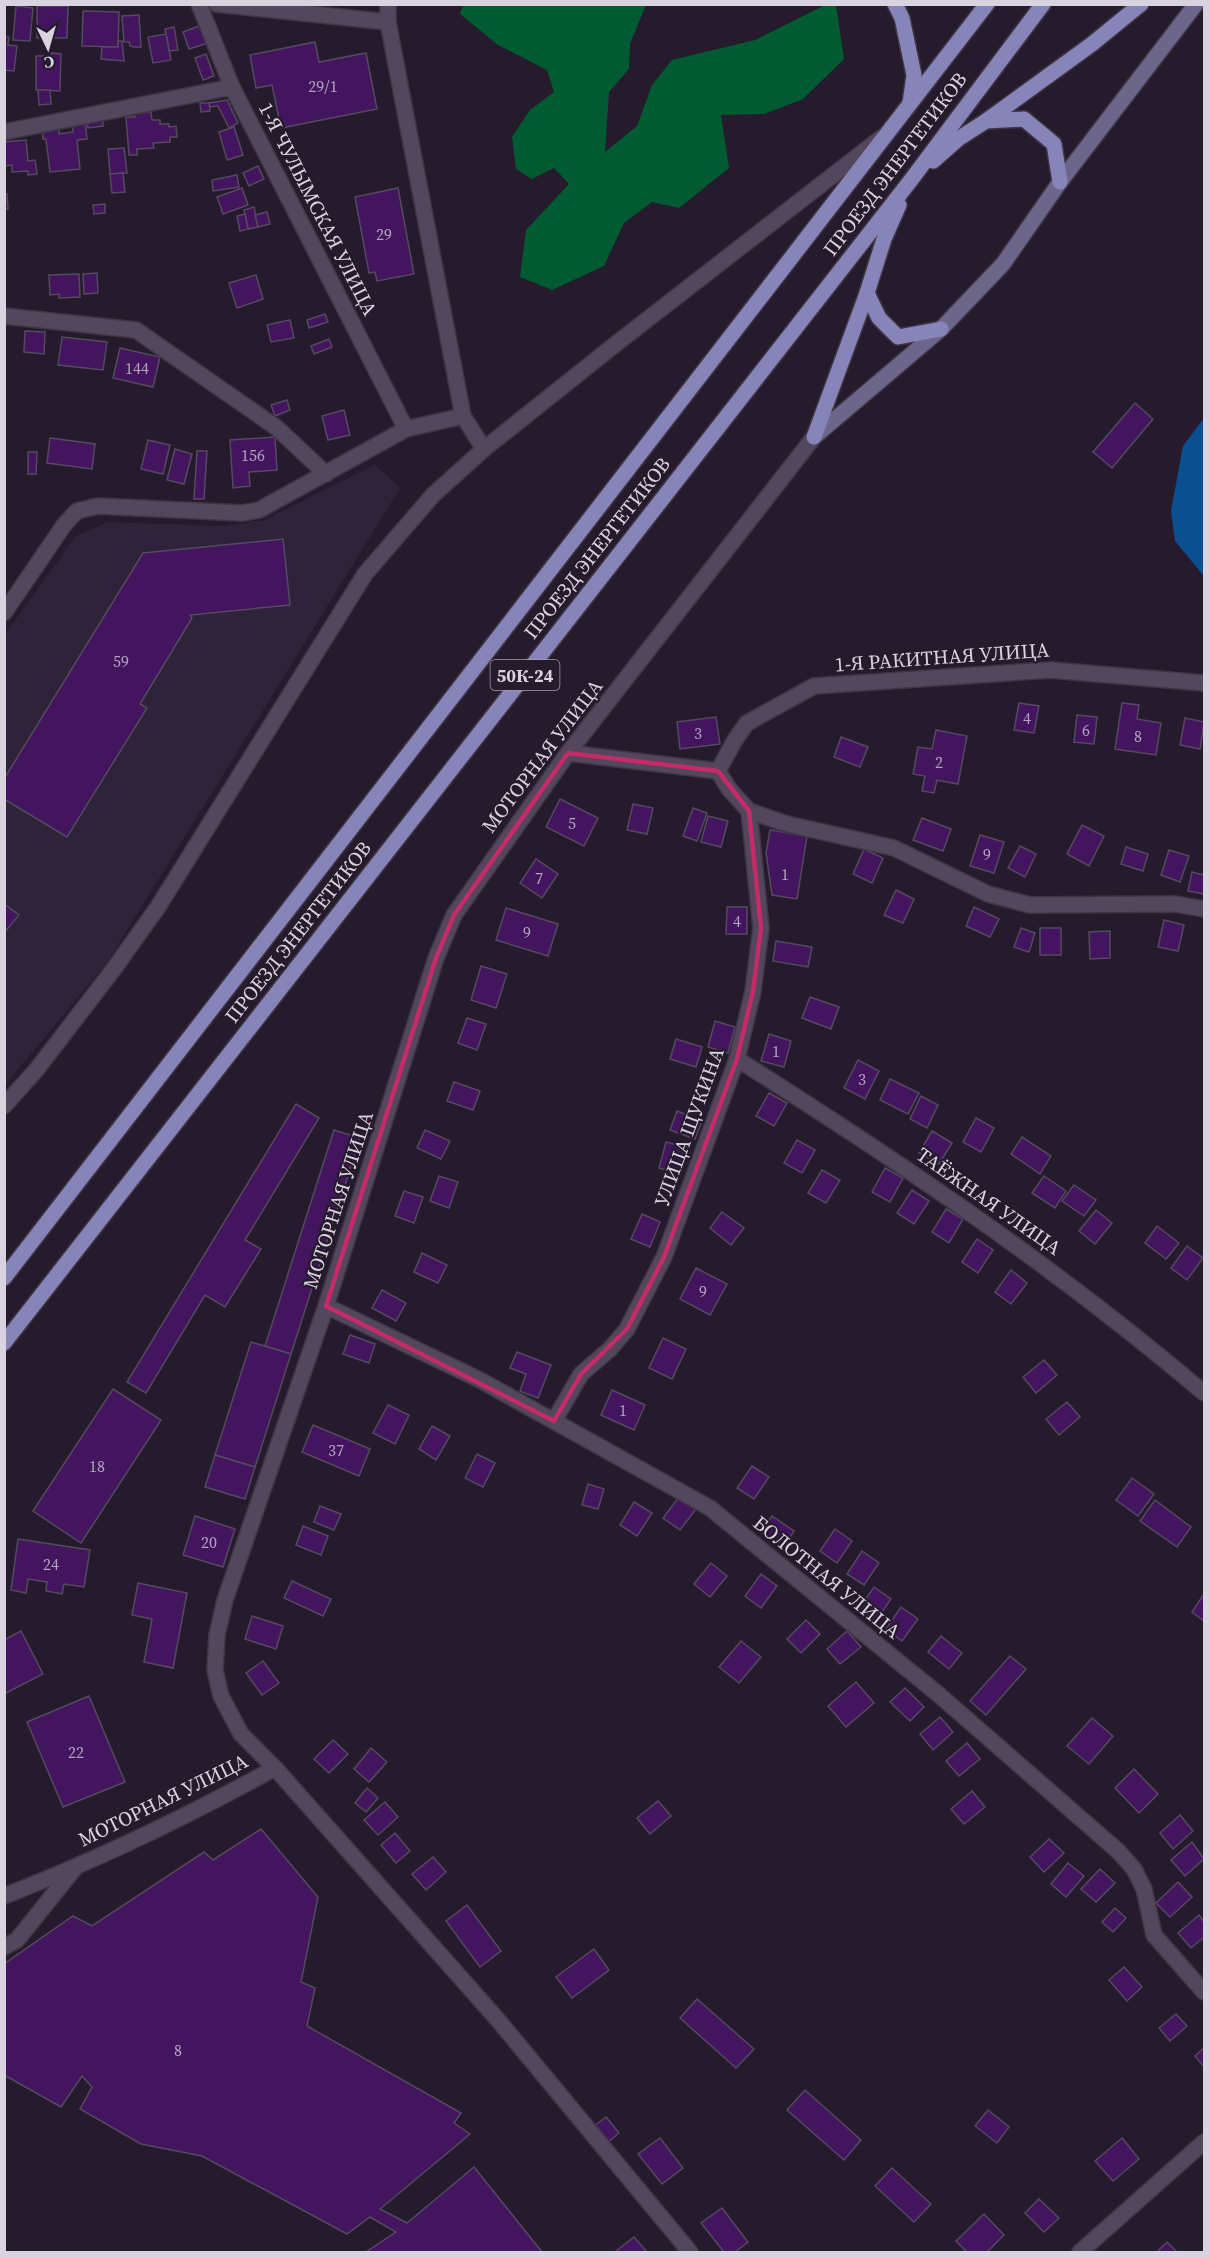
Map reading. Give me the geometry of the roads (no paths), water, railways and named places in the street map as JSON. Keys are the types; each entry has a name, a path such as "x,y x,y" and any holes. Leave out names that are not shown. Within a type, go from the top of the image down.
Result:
{"main road":[{"path":"895,4 902,18 914,75 910,104"},
{"name":"ПРОЕЗД ЭНЕРГЕТИКОВ","path":"4,1278 987,4"},
{"name":"ПРОЕЗД ЭНЕРГЕТИКОВ","path":"4,1343 911,180 1043,4"},
{"path":"814,437 867,293 884,239 911,180 958,139 1092,44 1141,4"},
{"path":"814,437 941,329 1003,264 1060,182 1196,4"},
{"path":"986,121 1024,119 1054,144 1060,182"},
{"path":"867,293 879,318 898,337 941,329"}],"street":[{"name":"1-Я ЧУЛЫМСКАЯ УЛИЦА","path":"199,4 232,87 406,429"},
{"path":"217,4 388,22"},
{"path":"388,4 388,22 463,416 484,449"},
{"path":"4,132 232,87"},
{"path":"4,1106 37,1069 158,907 365,574 433,495 484,449 626,335 890,130"},
{"path":"4,316 136,330 277,428 326,474"},
{"path":"4,613 64,525 77,511 98,506 242,513 259,510 406,429 463,416"},
{"name":"МОТОРНАЯ УЛИЦА","path":"4,1896 76,1866 219,1799 275,1767 241,1734 221,1696 215,1670 217,1635 225,1600 326,1306 436,958 454,915 568,753 814,437"},
{"name":"1-Я РАКИТНАЯ УЛИЦА","path":"718,771 747,723 814,686 1050,670 1204,683"},
{"path":"568,753 718,771 729,789 749,812 787,824 894,848 988,894 1029,906 1175,904 1204,909"},
{"name":"УЛИЦА ЩУКИНА","path":"554,1421 581,1374 610,1349 627,1329 664,1257 737,1059 753,991 761,928 749,812"},
{"name":"ТАЁЖНАЯ УЛИЦА","path":"737,1059 866,1140 1036,1258 1204,1393"},
{"name":"БОЛОТНАЯ УЛИЦА","path":"326,1306 480,1380 710,1508 938,1694 1109,1843 1134,1869 1144,1889 1154,1935 1204,1992"},
{"path":"275,1767 498,2020 690,2253"},
{"path":"4,1947 17,1940 76,1866"},
{"path":"1080,2253 1204,2142"}],"water":[{"path":"1204,420 1204,576 1175,541 1171,511 1183,446"}]}
